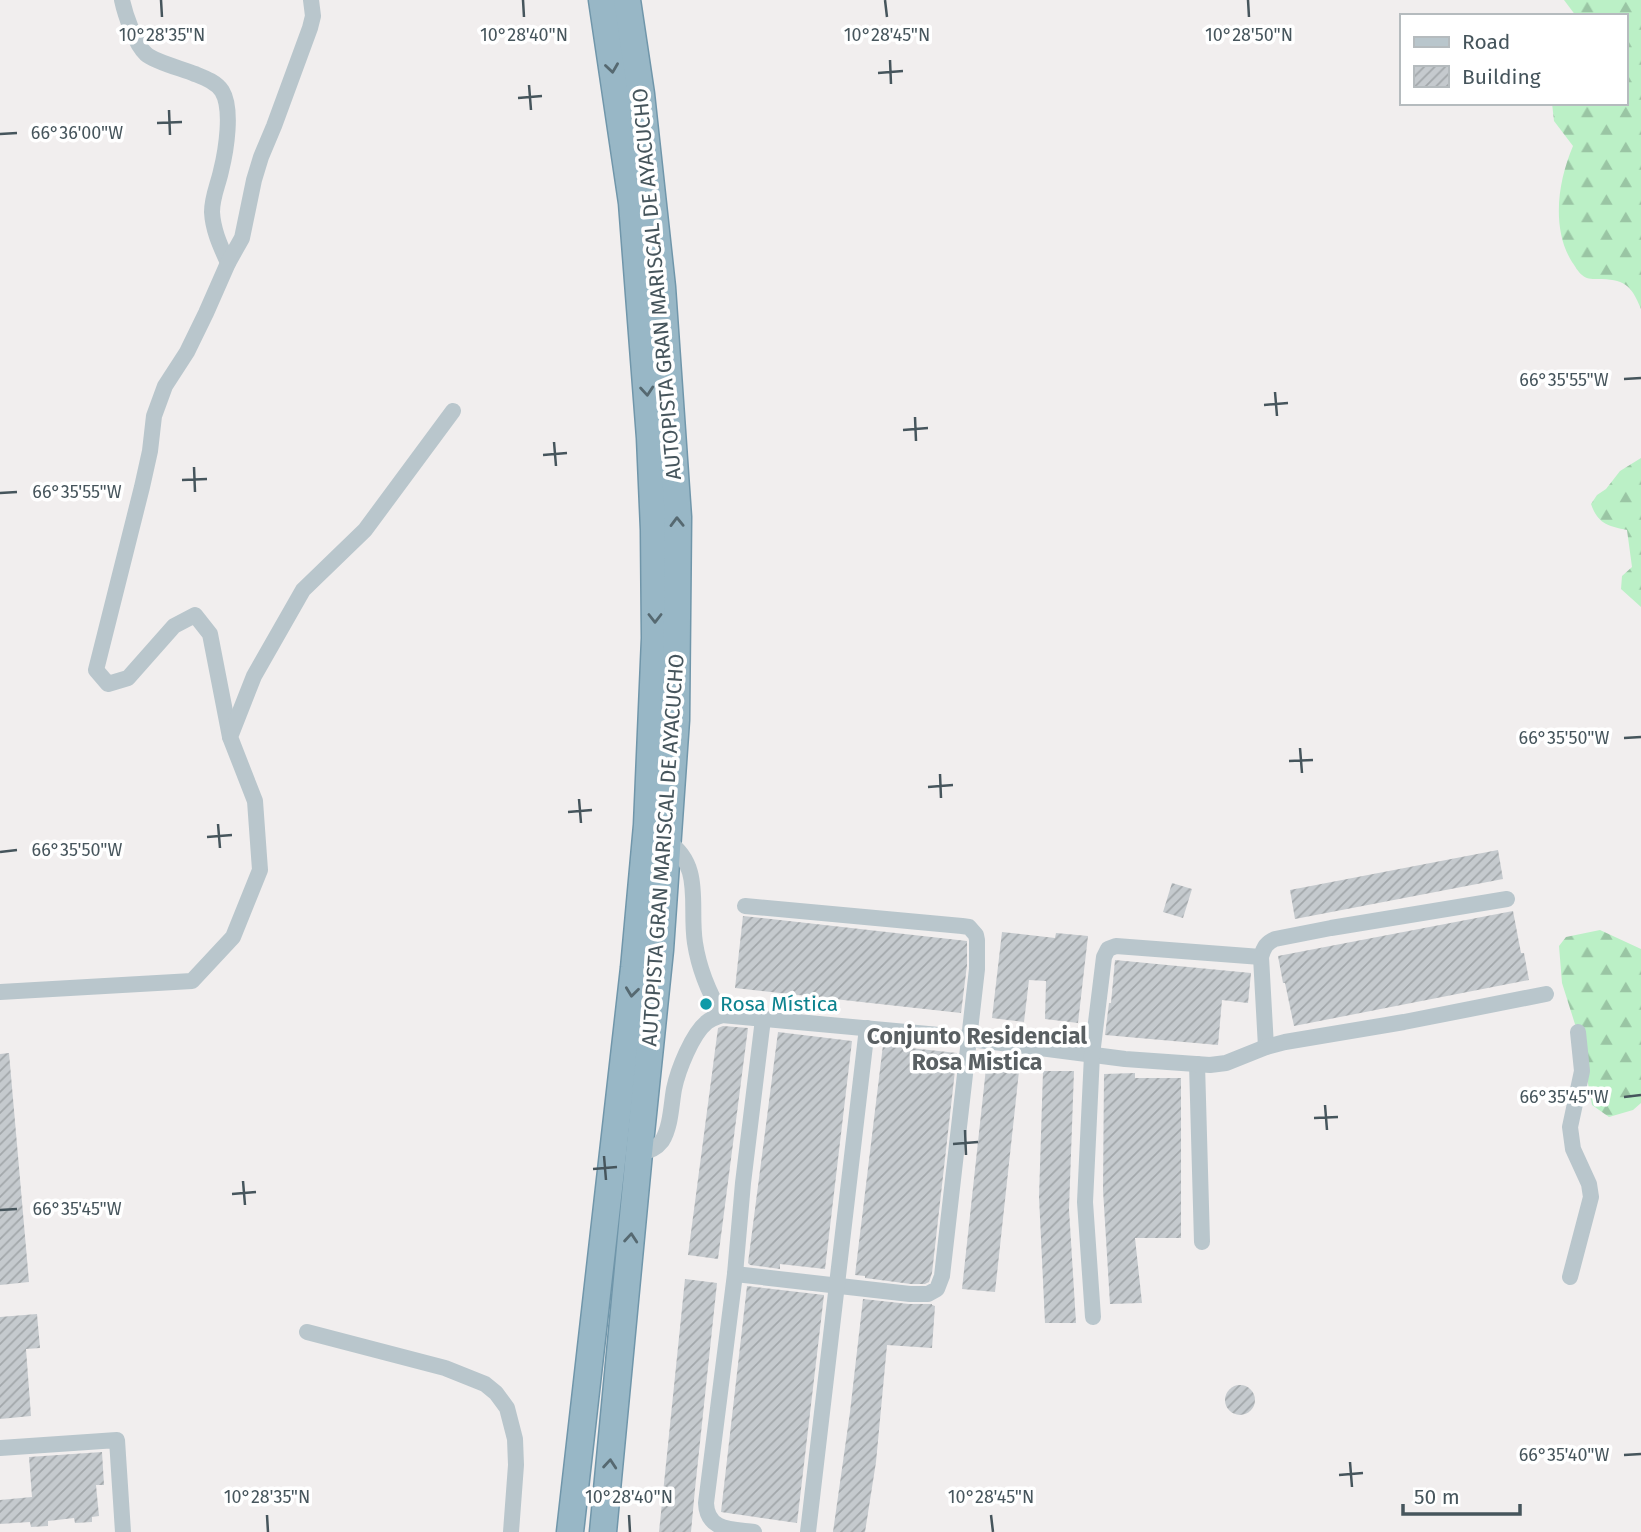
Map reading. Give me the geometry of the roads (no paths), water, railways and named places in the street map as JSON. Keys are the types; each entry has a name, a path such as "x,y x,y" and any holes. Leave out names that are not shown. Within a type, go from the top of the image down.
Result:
{"highway":[{"name":"AUTOPISTA GRAN MARISCAL DE AYACUCHO","path":"570,1532 635,968 647,824 655,638 650,438 633,217 602,0"},
{"name":"AUTOPISTA GRAN MARISCAL DE AYACUCHO","path":"603,1532 660,950 676,720 678,517 662,287 642,94 627,0"}],"street":[{"path":"122,0 133,32 146,54 211,80 222,90 226,100 226,144 212,213 216,237 228,263"},
{"path":"0,992 192,981 233,937 260,870 255,801 230,737 210,634 195,615 174,626 128,678 108,684 96,670 142,487 154,416 165,386 192,342 242,238 261,157 310,28 313,16 311,0"},
{"path":"230,737 254,676 303,590 365,530 453,411"},
{"path":"667,841 681,853 690,869 695,946 708,990 722,1015"},
{"path":"1266,1047 1261,957 1265,946 1276,939 1507,899"},
{"path":"735,1273 919,1294 932,1293 939,1285 974,993 977,946 976,935 969,927 745,906"},
{"path":"1093,1317 1085,1202 1092,1055 1104,957 1110,947 1116,946 1261,957"},
{"path":"639,1153 649,1151 662,1140 669,1122 674,1088 683,1059 706,1023 722,1015 968,1038 1125,1059 1219,1065 1285,1042 1546,994"},
{"path":"754,1532 708,1526 706,1503 763,1018"},
{"path":"808,1532 867,1028"},
{"path":"1570,1277 1591,1197 1589,1184 1573,1149 1570,1127 1582,1071 1578,1032"},
{"path":"1197,1064 1202,1242"},
{"path":"307,1332 445,1368 485,1384 496,1393 507,1408 515,1439 516,1465 511,1532"},
{"path":"0,1448 117,1440 123,1532"}],"place":[{"name":"Rosa Mística","path":"706,1004"}],"district":[{"name":"Conjunto Residencial Rosa Mistica","path":"977,1049"}]}
